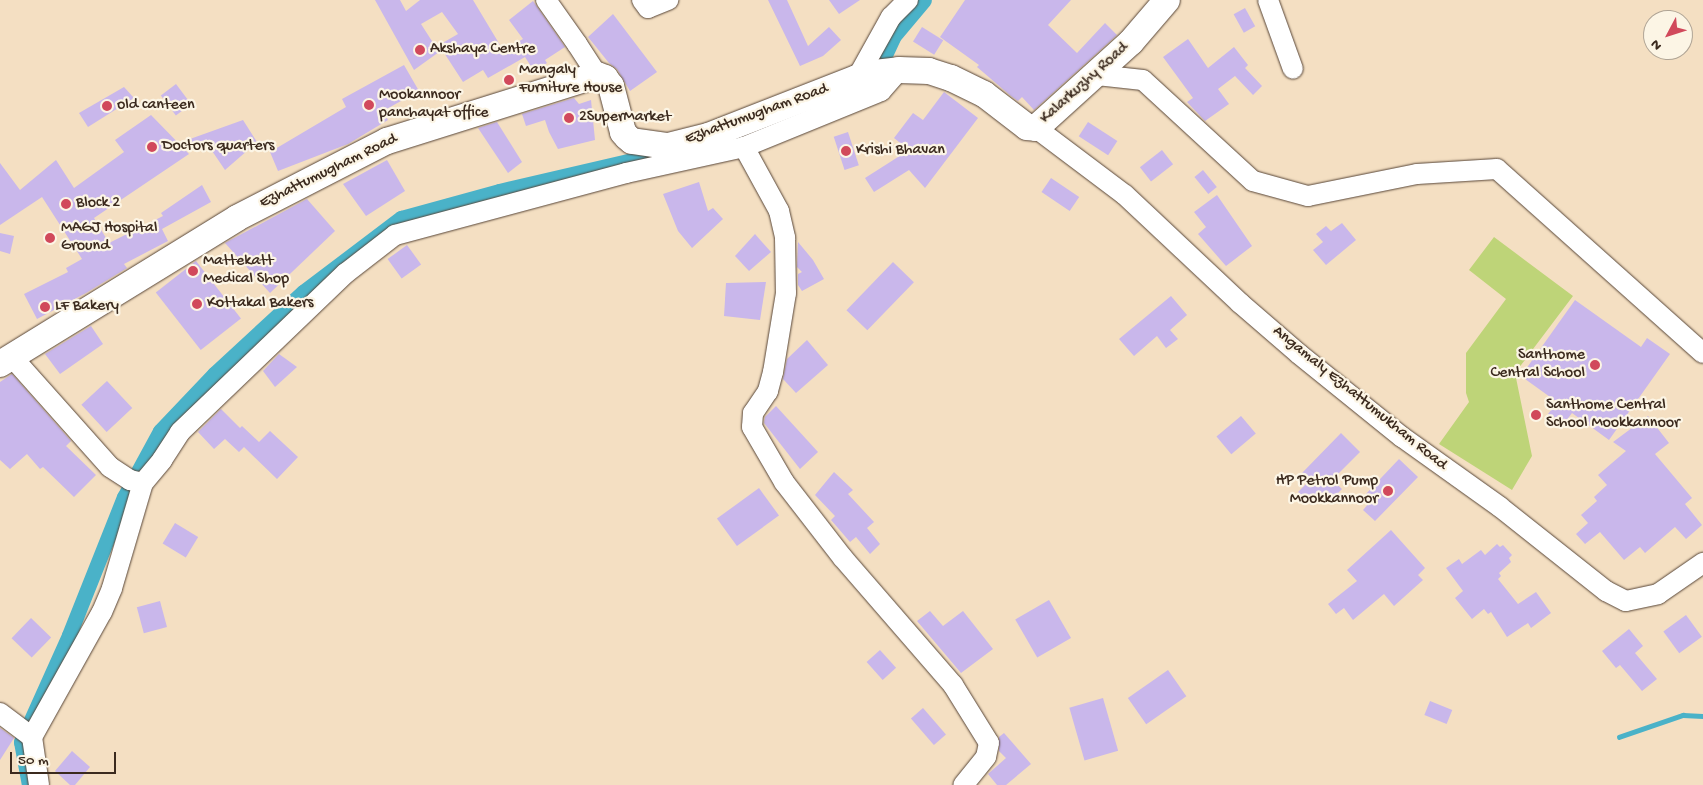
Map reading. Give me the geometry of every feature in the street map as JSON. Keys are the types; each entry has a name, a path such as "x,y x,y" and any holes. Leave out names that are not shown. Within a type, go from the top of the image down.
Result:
{"main road":[{"name":"Kalarkuzhy Road","path":"878,73 929,71 951,78 984,94 1027,126 1036,128 1097,75 1131,42 1167,0"},
{"name":"Ezhattumugham Road","path":"6,360 237,218 387,141 597,75 605,78 611,86 623,132 627,137 632,141 668,146 708,136 878,73"}],"street":[{"path":"546,0 597,75"},
{"path":"642,0 648,8 668,0"},
{"path":"39,785 32,736 102,612 112,588 137,481 162,460 180,432 346,273 395,234 626,173 744,147 882,91 878,73 891,17 908,0"},
{"path":"1268,0 1293,69"},
{"path":"1097,75 1143,80 1253,181 1308,196 1417,174 1497,169 1703,352"},
{"name":"Angamaly Ezhattumukham Road","path":"1036,128 1125,195 1240,303 1299,354 1402,437 1500,507 1606,591 1626,601 1658,594 1700,570"},
{"path":"744,147 779,211 785,238 786,293 773,372 768,391 753,413 752,427 784,482 843,558 953,685 989,742 989,751 986,757 964,785"},
{"path":"6,360 110,468 137,481"},
{"path":"3,715 32,736"}],"green space":[{"path":"1494,237 1573,296 1515,373 1532,456 1512,490 1439,444 1469,402 1466,393 1466,353 1506,299 1469,270"}],"building":[{"path":"375,0 400,0 406,11 420,0 473,0 503,50 523,39 509,20 533,1 565,47 545,60 547,63 534,71 525,57 488,78 483,70 463,82 439,45 458,34 442,12 421,24 439,52 414,70"},
{"path":"768,0 787,0 808,46 829,27 841,40 823,56 800,66"},
{"path":"829,0 860,0 839,14"},
{"path":"965,0 1071,0 1048,25 1077,53 1105,23 1117,35 1034,110 1022,97 1018,101 1011,96 977,67 979,65 940,37"},
{"path":"1245,8 1255,26 1244,33 1234,14"},
{"path":"613,14 657,72 630,91 617,69 609,63 588,37"},
{"path":"922,27 943,40 934,55 913,41"},
{"path":"1188,39 1208,68 1234,47 1248,65 1245,68 1262,86 1253,95 1235,76 1218,89 1229,104 1205,121 1187,102 1193,98 1163,57"},
{"path":"404,65 419,91 383,111 388,120 348,144 278,171 270,152 346,107 342,99"},
{"path":"176,84 191,104 176,115 161,95"},
{"name":"old canteen","path":"124,87 134,98 88,127 79,113"},
{"path":"944,92 978,118 925,188 909,170 874,192 865,178 909,150 894,138 913,113 923,120"},
{"name":"2SuperMarket","path":"574,98 579,104 591,100 595,140 558,149 545,120 526,126 522,114"},
{"path":"151,115 189,154 94,218 109,243 163,216 161,213 202,185 211,202 162,229 168,241 124,264 127,268 86,293 37,319 24,294 68,272 66,268 82,259 42,197 0,225 0,163 20,190 56,160 74,188 124,152 115,140"},
{"path":"243,120 257,142 225,170 206,142 197,149 190,139"},
{"path":"497,122 522,162 508,173 478,128"},
{"path":"1088,122 1117,141 1108,155 1079,136"},
{"name":"Krishi Bhavan","path":"848,132 859,165 845,170 834,137"},
{"path":"1162,150 1173,164 1151,181 1140,167"},
{"path":"387,160 405,191 366,216 343,184"},
{"path":"1203,170 1217,187 1208,194 1194,177"},
{"path":"1051,178 1079,197 1070,211 1041,192"},
{"path":"699,182 708,211 713,208 723,219 692,248 678,231 663,194"},
{"path":"1217,195 1252,246 1226,266 1198,234 1206,227 1194,212"},
{"path":"307,199 335,231 270,293 225,243"},
{"path":"1342,223 1356,240 1326,265 1313,250 1323,242 1316,234 1326,226 1331,231"},
{"path":"0,233 14,236 10,254 0,251"},
{"path":"755,234 771,252 749,271 735,256"},
{"path":"798,242 813,260 824,279 802,291 798,285 798,274 802,272 797,267"},
{"path":"407,245 421,264 402,279 388,259"},
{"name":"Kottakal Bakers","path":"196,261 241,319 201,350 156,292"},
{"path":"893,262 914,282 867,330 846,310"},
{"path":"766,282 760,320 724,316 726,283"},
{"path":"1171,296 1187,315 1170,330 1178,339 1166,348 1157,336 1134,356 1119,339"},
{"name":"Santhome Central School","path":"1575,300 1641,347 1647,338 1670,354 1609,440 1572,413 1563,425 1548,414 1557,402 1521,376"},
{"path":"91,326 103,344 60,374 45,354"},
{"path":"807,340 828,365 796,393 783,379 787,359"},
{"path":"279,354 297,367 275,387 263,371"},
{"path":"12,374 71,441 66,446 96,475 74,497 43,467 40,469 27,454 10,469 0,460 0,382"},
{"path":"107,381 132,408 107,432 81,405"},
{"path":"776,406 818,452 800,469 764,423 765,417"},
{"path":"221,409 240,428 242,426 259,442 270,431 298,457 277,479 244,447 239,452 225,439 214,449 198,432"},
{"path":"1241,416 1256,434 1231,454 1216,437"},
{"path":"1648,416 1669,443 1655,454 1692,498 1685,504 1702,525 1686,539 1675,527 1645,553 1640,547 1624,560 1600,532 1585,544 1576,534 1588,523 1581,515 1597,501 1594,497 1607,485 1598,475 1626,451 1613,442"},
{"path":"1341,433 1360,452 1332,480 1342,489 1331,500 1323,492 1311,505 1298,492 1310,480 1302,473"},
{"path":"1399,459 1418,477 1375,521 1363,510 1370,502 1364,496"},
{"path":"834,472 853,490 848,494 874,522 867,528 880,544 870,554 856,537 850,542 831,520 835,516 815,495"},
{"path":"759,488 779,516 737,546 717,519"},
{"path":"175,523 198,537 186,557 163,544"},
{"path":"1391,530 1425,568 1418,575 1423,580 1394,606 1384,594 1353,620 1344,608 1336,614 1328,604 1357,581 1347,570"},
{"path":"1497,544 1500,547 1503,545 1512,555 1509,558 1511,562 1499,573 1501,576 1498,579 1518,604 1536,592 1551,613 1531,628 1528,623 1507,637 1491,612 1488,614 1484,609 1472,619 1455,598 1463,591 1446,568 1459,559 1462,564 1481,550 1485,555"},
{"path":"1049,600 1071,638 1037,658 1015,620"},
{"path":"160,601 167,627 144,633 137,607"},
{"path":"930,611 943,626 963,611 993,649 961,673 917,621"},
{"path":"1686,615 1702,637 1679,653 1663,631"},
{"path":"31,618 51,637 32,658 12,638"},
{"path":"1629,629 1643,646 1635,653 1657,679 1642,691 1620,665 1616,668 1602,651"},
{"path":"880,650 896,668 883,680 867,662"},
{"path":"1168,670 1186,696 1146,724 1128,698"},
{"path":"1103,698 1118,751 1085,761 1069,708"},
{"path":"1430,701 1452,710 1447,724 1424,715"},
{"path":"923,708 946,734 934,745 911,718"},
{"path":"0,728 14,738 0,760"},
{"path":"1004,733 1031,764 1006,785 997,785 988,774 1006,758 999,751 999,737"},
{"path":"72,751 90,767 75,785 70,785 55,771"}],"waterway":[{"path":"877,72 893,37 924,0"},
{"path":"29,785 21,742 69,635 124,497 160,431 214,374 303,292 401,218 499,191 667,152"},
{"path":"1619,737 1683,715 1703,716"}],"place":[{"name":"Akshaya Centre","path":"420,50"},
{"name":"Mangaly Furniture House","path":"509,80"},
{"name":"Mookannoor panchayat office","path":"369,105"},
{"name":"old canteen","path":"107,106"},
{"name":"2SuperMarket","path":"569,118"},
{"name":"Doctors quarters","path":"152,147"},
{"name":"Krishi Bhavan","path":"846,151"},
{"name":"Block 2","path":"66,204"},
{"name":"MAGJ Hospital Ground","path":"50,238"},
{"name":"Mattekatt Medical Shop","path":"193,271"},
{"name":"Kottakal Bakers","path":"197,304"},
{"name":"LF Bakery","path":"45,307"},
{"name":"Santhome Central School","path":"1595,365"},
{"name":"Santhome Central School Mookkannoor","path":"1536,415"},
{"name":"HP Petrol Pump Mookkannoor","path":"1388,491"}]}
